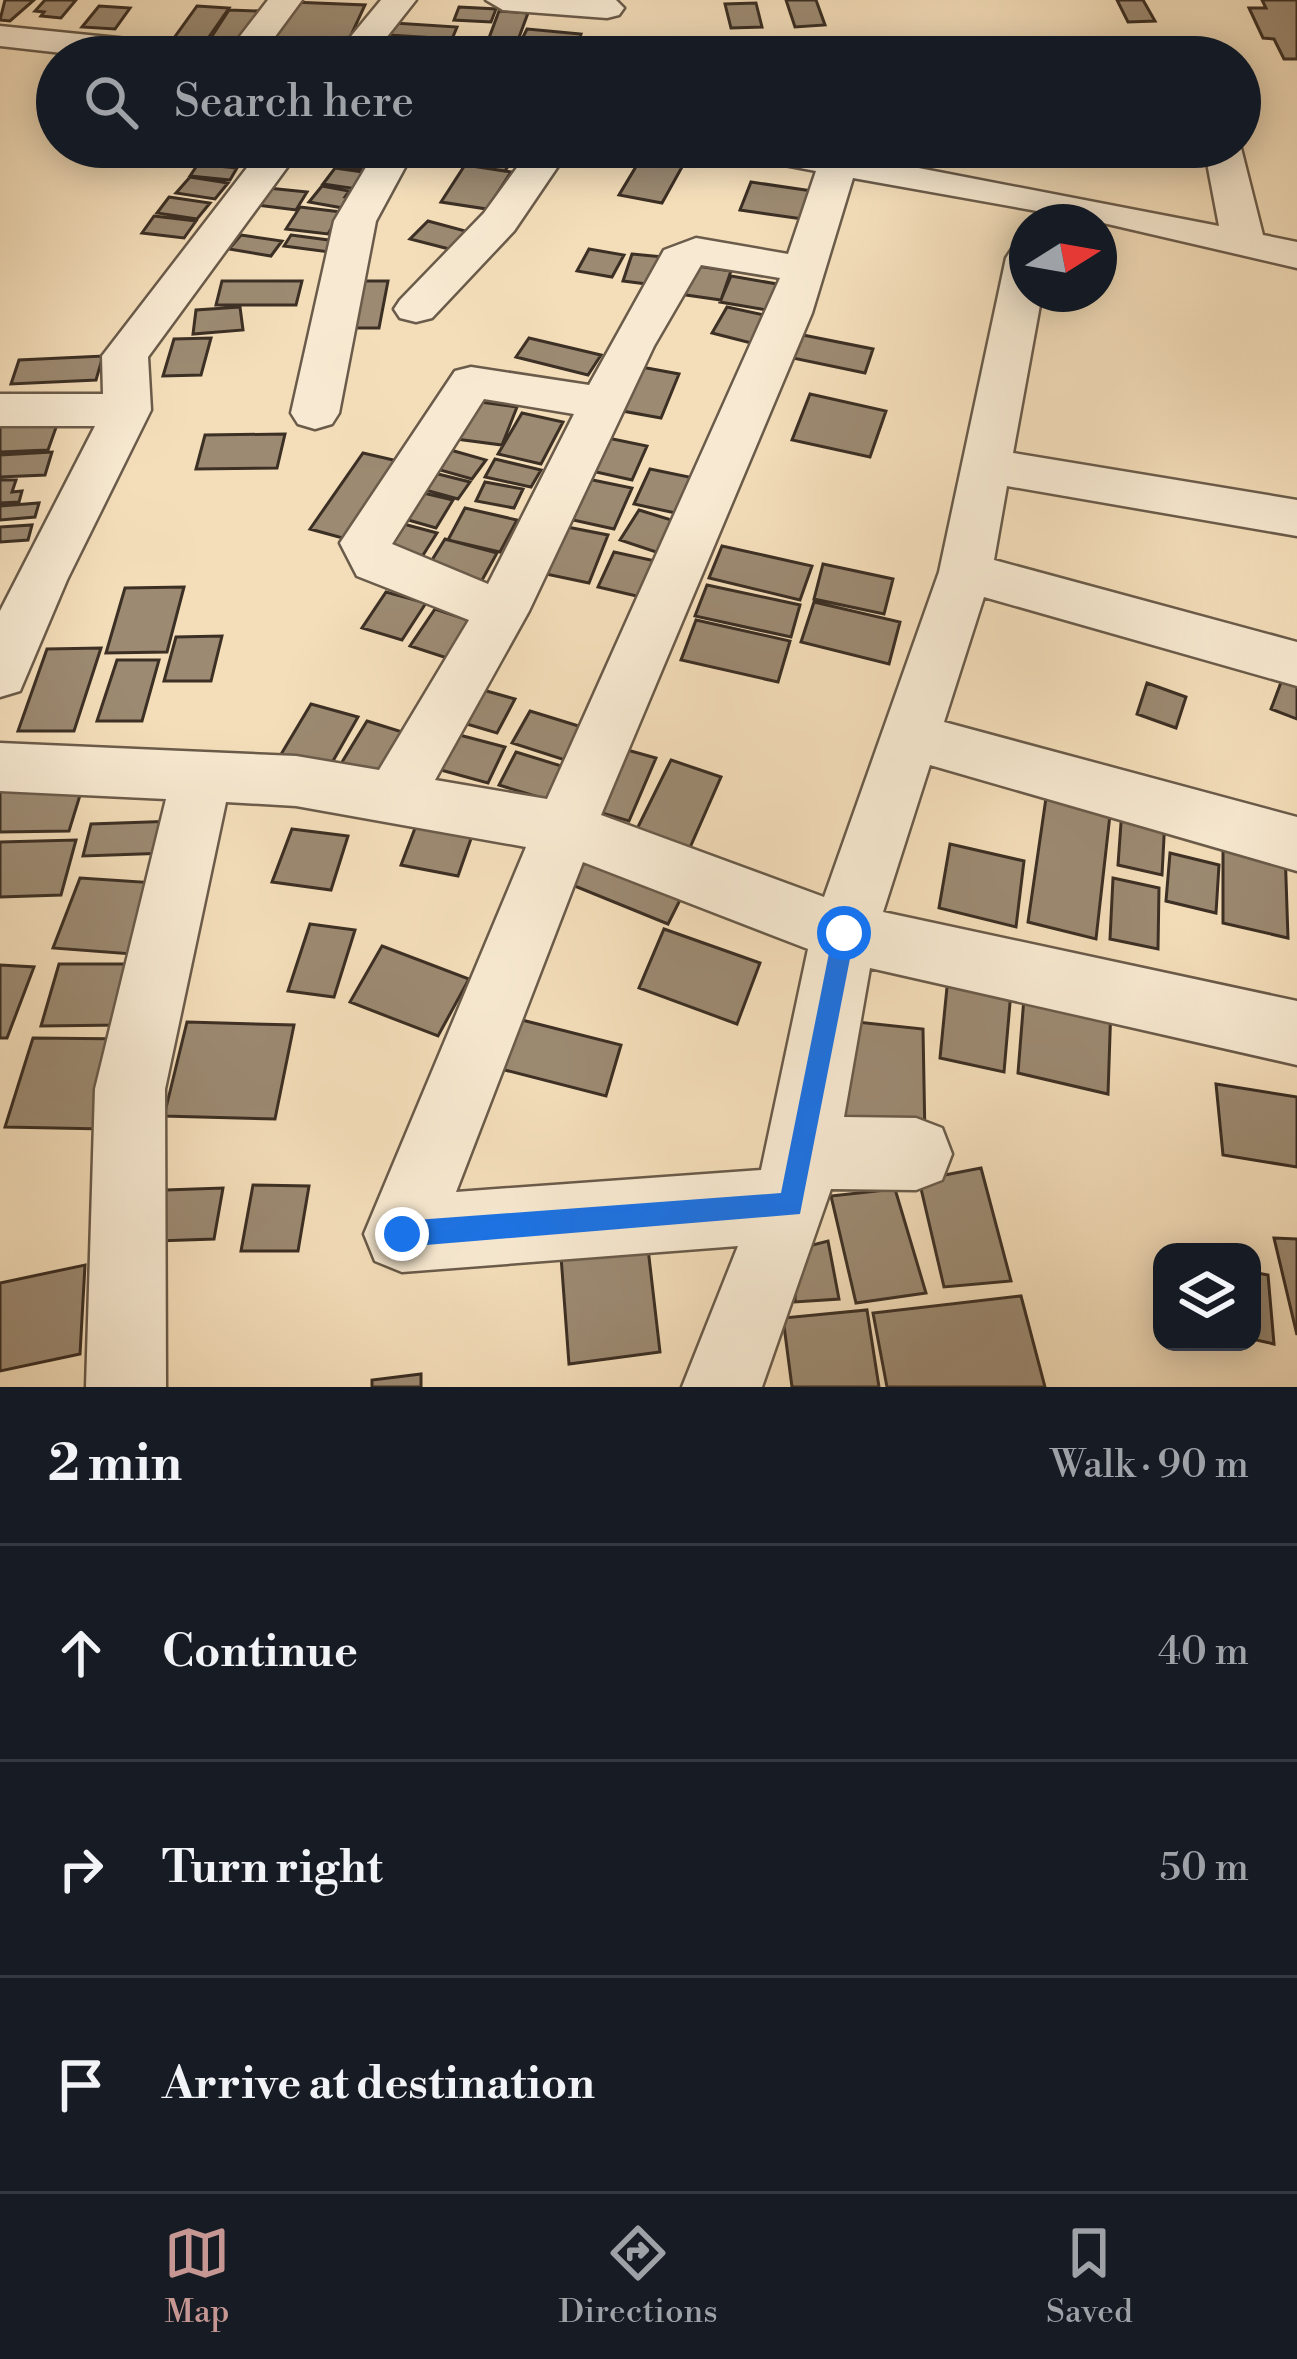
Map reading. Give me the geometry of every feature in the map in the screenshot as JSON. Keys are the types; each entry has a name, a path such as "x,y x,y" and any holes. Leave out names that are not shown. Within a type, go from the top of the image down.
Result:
{"street":[{"path":"258,36 285,0"},
{"path":"369,36 399,0"},
{"path":"503,0 604,16"},
{"path":"50,36 70,14"},
{"path":"0,36 36,40"},
{"path":"0,675 20,579 127,410 125,356 267,168"},
{"path":"315,413 355,221 386,168"},
{"path":"416,309 499,222 537,168"},
{"path":"837,168 790,313 565,828 402,1234 796,1179 916,1154"},
{"path":"855,168 1009,205"},
{"path":"1228,168 1244,244"},
{"path":"1117,224 1297,256"},
{"path":"394,798 502,611 604,404 686,252 804,268"},
{"path":"722,1387 796,1179 844,933 964,572 1017,312"},
{"path":"502,611 376,562 366,543 471,382 604,404"},
{"path":"0,410 127,410"},
{"path":"988,466 1297,518"},
{"path":"964,572 1297,664"},
{"path":"910,736 1297,844"},
{"path":"0,767 296,781 565,828 844,933 1297,1034"},
{"path":"126,1387 130,1089 201,777"}],"building":[{"path":"5,0 34,0 10,21 0,20"},
{"path":"45,0 76,0 61,18 35,11"},
{"path":"786,0 816,0 825,25 795,27"},
{"path":"1117,0 1143,0 1155,21 1128,22"},
{"path":"1262,0 1297,0 1297,59 1284,59 1274,39 1263,38 1249,8 1266,8"},
{"path":"291,2 365,5 351,36 272,36"},
{"path":"756,3 762,27 731,28 725,4"},
{"path":"99,6 130,8 115,29 82,27"},
{"path":"197,6 229,8 210,36 175,36"},
{"path":"459,7 496,9 491,22 454,20"},
{"path":"229,10 258,11 243,36 212,36"},
{"path":"499,11 528,13 519,36 490,36"},
{"path":"394,23 457,27 453,36 389,35"},
{"path":"527,29 581,34 580,36 524,36"},
{"path":"195,168 237,168 230,180 190,176"},
{"path":"335,168 363,172 359,179 365,179 357,189 323,184"},
{"path":"463,168 511,172 487,209 441,202"},
{"path":"635,168 681,168 662,203 619,195"},
{"path":"190,177 228,183 215,199 176,193"},
{"path":"751,182 819,192 810,220 740,210"},
{"path":"322,186 349,191 345,197 351,198 343,208 309,202"},
{"path":"268,188 307,192 296,210 257,205"},
{"path":"169,197 210,203 197,219 157,213"},
{"path":"300,207 341,212 328,234 286,229"},
{"path":"154,216 196,221 184,238 142,233"},
{"path":"428,221 469,232 453,250 410,239"},
{"path":"241,235 282,241 271,256 229,249"},
{"path":"291,235 336,241 329,252 284,246"},
{"path":"589,249 624,255 612,277 577,271"},
{"path":"632,254 664,257 655,285 623,281"},
{"path":"690,265 731,271 721,300 679,294"},
{"path":"731,276 777,284 767,310 720,302"},
{"path":"222,281 302,281 296,305 216,305"},
{"path":"350,281 388,281 379,328 340,328"},
{"path":"240,307 243,330 193,334 196,310"},
{"path":"727,307 773,317 759,345 712,333"},
{"path":"793,333 873,349 865,373 783,356"},
{"path":"211,338 201,375 163,376 174,339"},
{"path":"529,338 601,355 588,375 516,357"},
{"path":"103,356 96,380 11,384 19,360"},
{"path":"636,366 679,374 661,418 617,410"},
{"path":"810,394 886,411 870,457 792,440"},
{"path":"473,401 517,407 502,445 456,439"},
{"path":"522,413 563,422 541,464 498,454"},
{"path":"59,419 48,450 0,452 0,421"},
{"path":"285,434 277,468 196,469 205,435"},
{"path":"603,437 647,446 632,480 587,470"},
{"path":"447,449 486,460 472,479 433,468"},
{"path":"52,452 45,475 0,477 0,455"},
{"path":"363,453 402,462 350,540 310,529"},
{"path":"495,459 541,470 531,487 485,477"},
{"path":"650,469 694,478 680,514 634,504"},
{"path":"430,472 470,482 458,499 418,488"},
{"path":"583,478 632,488 614,529 564,518"},
{"path":"0,480 16,480 12,492 22,491 19,502 0,503"},
{"path":"485,482 523,489 514,508 476,501"},
{"path":"415,491 453,500 436,528 398,517"},
{"path":"39,503 35,517 0,520 0,506"},
{"path":"465,508 517,520 500,552 448,540"},
{"path":"639,510 678,522 659,553 620,540"},
{"path":"396,522 437,533 418,563 377,552"},
{"path":"32,525 28,540 0,542 0,527"},
{"path":"562,526 608,535 589,583 541,573"},
{"path":"445,539 497,553 481,582 427,568"},
{"path":"722,546 812,566 800,600 709,578"},
{"path":"614,552 660,562 645,598 598,587"},
{"path":"823,564 893,579 884,614 814,599"},
{"path":"707,585 800,605 791,637 695,616"},
{"path":"184,587 167,652 106,653 125,588"},
{"path":"386,592 426,603 402,640 362,628"},
{"path":"814,602 900,622 889,664 801,642"},
{"path":"435,609 474,622 450,659 410,646"},
{"path":"696,620 790,641 778,682 681,660"},
{"path":"222,636 211,681 164,681 176,637"},
{"path":"101,648 74,731 18,731 47,649"},
{"path":"117,660 159,660 142,721 97,721"},
{"path":"1286,669 1297,673 1297,719 1271,709"},
{"path":"1147,683 1186,697 1176,728 1137,714"},
{"path":"469,686 515,699 497,733 450,719"},
{"path":"311,704 358,717 325,775 277,761"},
{"path":"530,711 585,728 568,761 512,743"},
{"path":"367,721 412,735 385,781 339,767"},
{"path":"448,732 505,747 488,783 430,767"},
{"path":"613,746 656,758 629,821 585,808"},
{"path":"516,752 571,769 555,802 499,785"},
{"path":"671,760 721,777 688,852 635,833"},
{"path":"85,779 69,831 0,832 0,780"},
{"path":"1047,791 1111,806 1096,939 1028,922"},
{"path":"1122,809 1165,818 1162,875 1118,865"},
{"path":"176,821 169,853 83,856 91,824"},
{"path":"417,823 473,833 458,876 401,865"},
{"path":"292,829 348,836 331,890 272,882"},
{"path":"1223,836 1285,849 1288,938 1223,923"},
{"path":"76,840 61,895 0,897 0,842"},
{"path":"575,843 686,888 668,924 555,878"},
{"path":"950,844 1024,861 1016,927 939,908"},
{"path":"1170,853 1219,865 1216,913 1166,901"},
{"path":"80,878 157,883 132,954 53,948"},
{"path":"1113,878 1159,888 1158,949 1110,939"},
{"path":"310,924 355,930 334,997 288,991"},
{"path":"664,929 760,963 737,1024 639,988"},
{"path":"382,946 469,979 438,1036 350,1002"},
{"path":"59,964 137,964 122,1025 41,1026"},
{"path":"0,965 34,967 7,1038 0,1038"},
{"path":"949,967 1012,980 1004,1072 940,1058"},
{"path":"1025,985 1111,1005 1108,1094 1018,1073"},
{"path":"514,1018 621,1045 606,1096 497,1068"},
{"path":"838,1020 923,1029 925,1138 836,1128"},
{"path":"187,1022 294,1025 275,1119 164,1116"},
{"path":"33,1038 129,1039 105,1129 5,1127"},
{"path":"1216,1084 1297,1097 1297,1167 1223,1155"},
{"path":"981,1168 1011,1281 944,1287 919,1180"},
{"path":"253,1185 309,1186 298,1251 241,1251"},
{"path":"223,1188 214,1239 157,1241 166,1190"},
{"path":"895,1189 926,1293 856,1303 831,1196"},
{"path":"646,1231 660,1352 569,1364 560,1243"},
{"path":"1274,1238 1297,1239 1297,1335"},
{"path":"828,1241 839,1299 795,1302 797,1249"},
{"path":"85,1265 80,1354 0,1371 0,1283"},
{"path":"1261,1274 1268,1275 1274,1344 1261,1341"},
{"path":"1021,1296 1045,1387 887,1387 873,1313"},
{"path":"867,1310 879,1387 792,1387 783,1318"},
{"path":"421,1374 421,1387 372,1387 372,1380"}],"route":[{"path":"402,1234 791,1205 844,933"}]}
